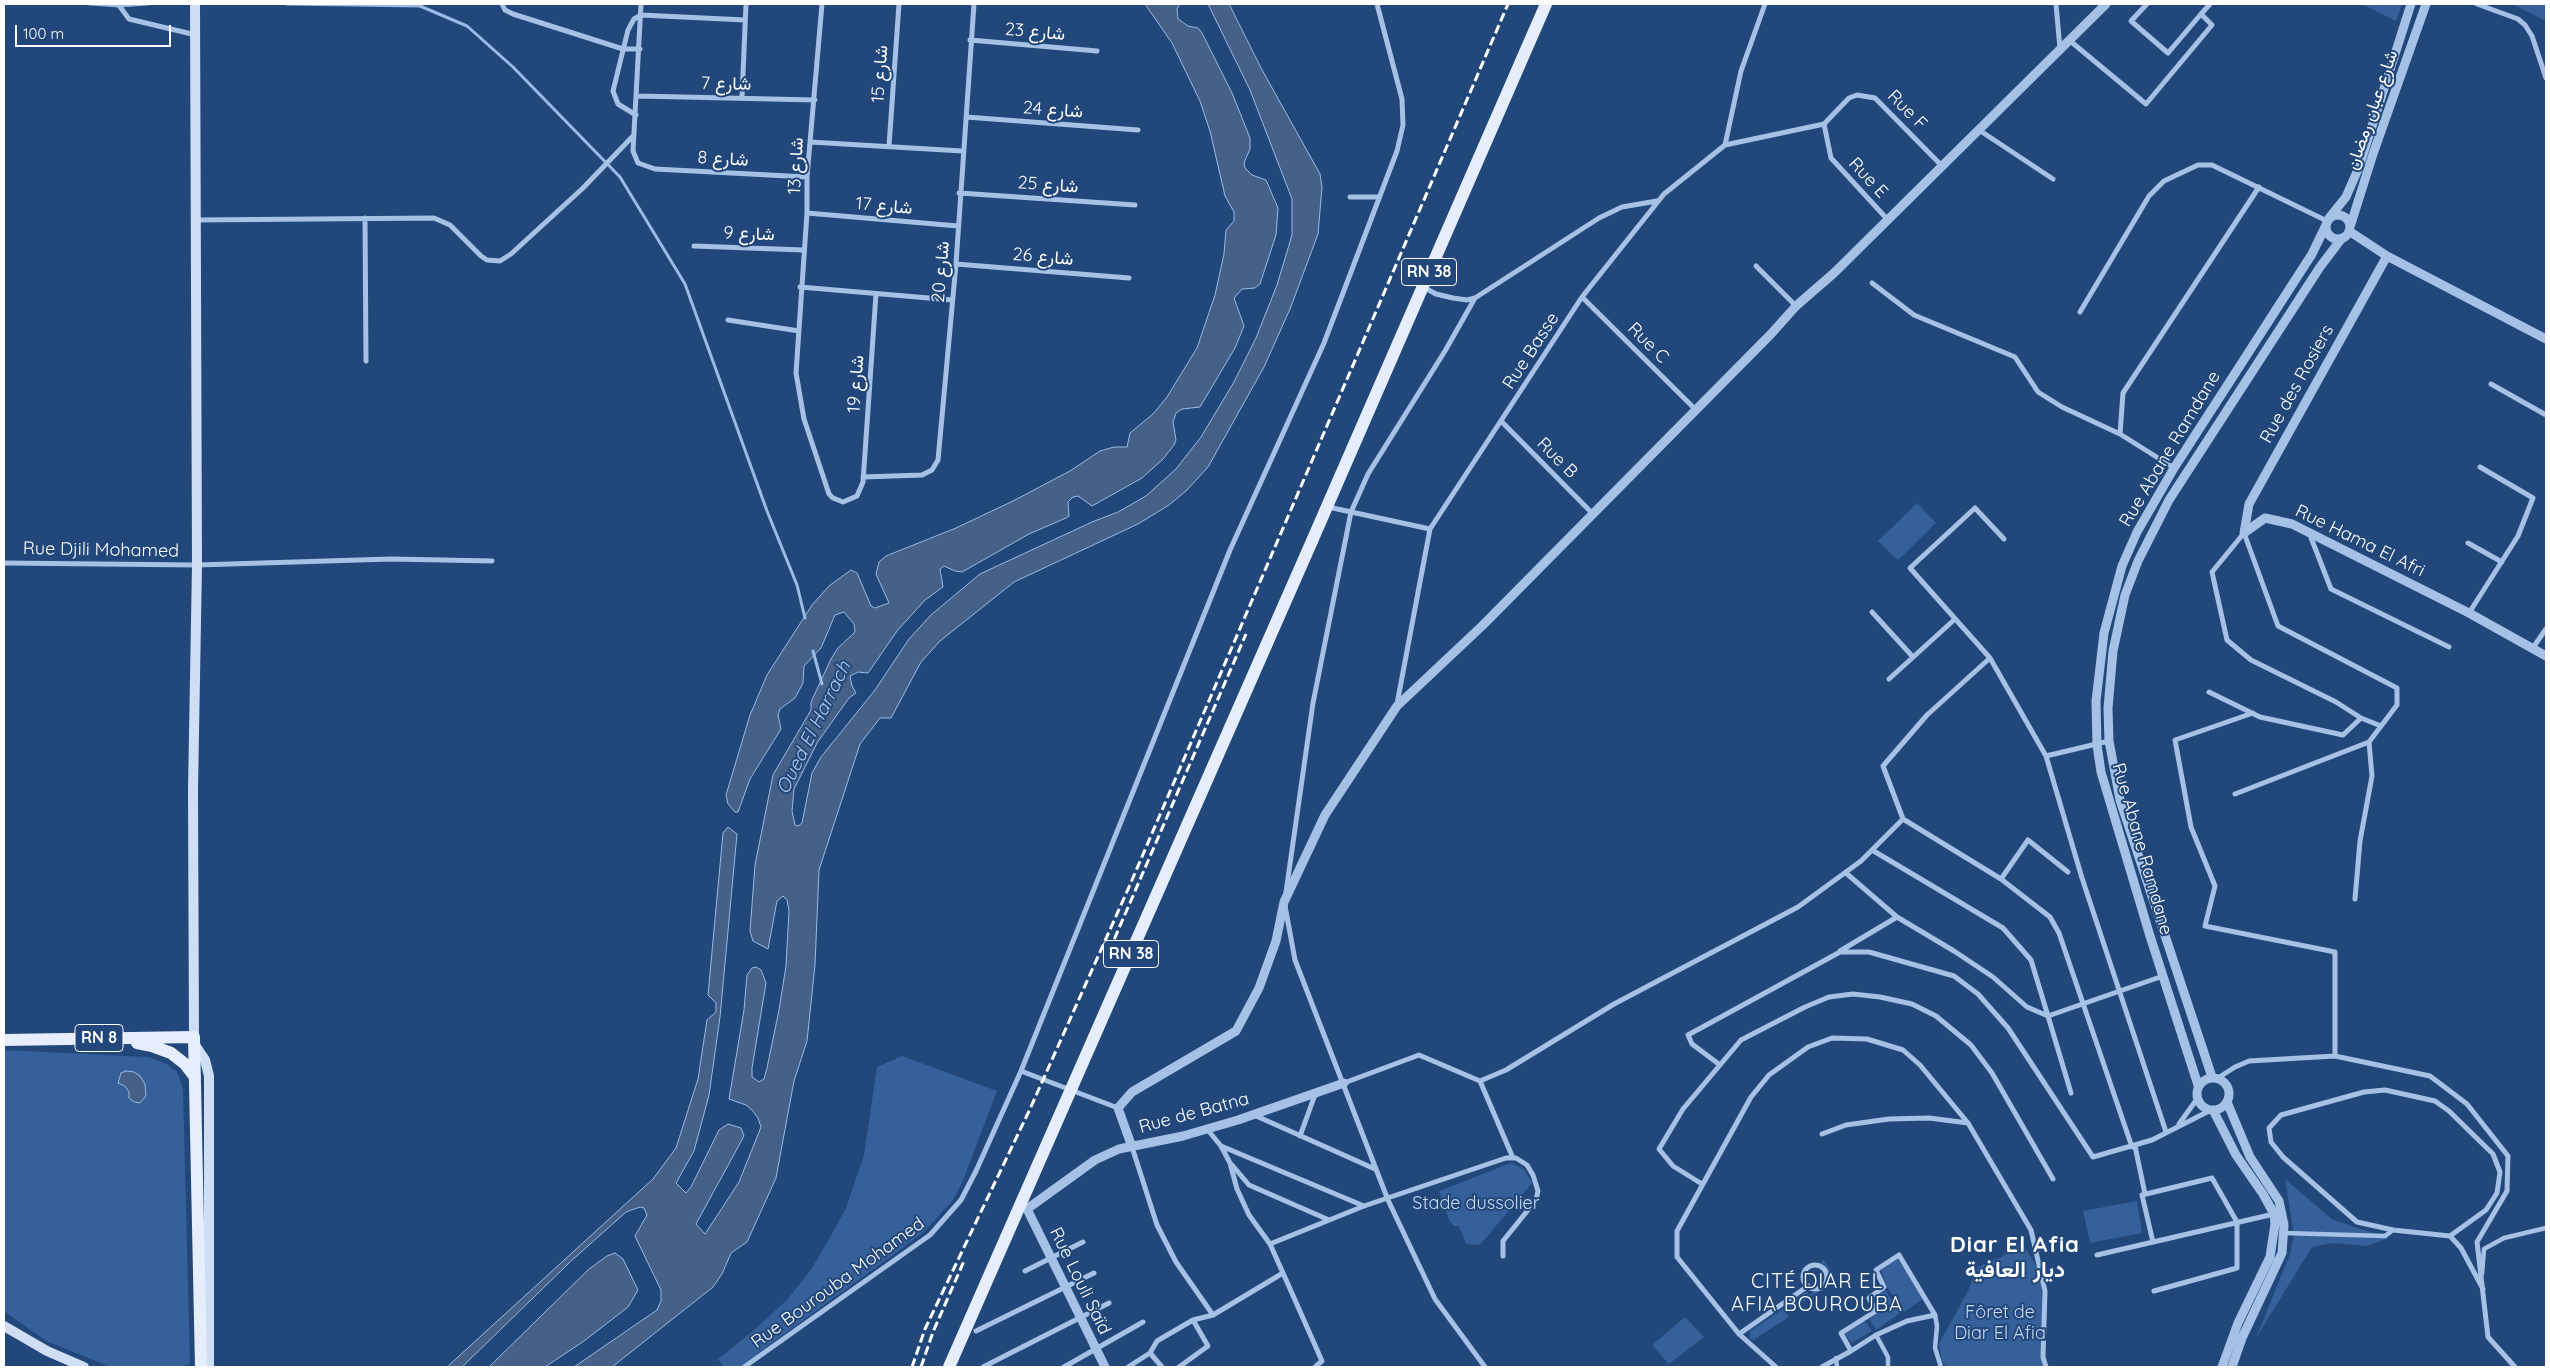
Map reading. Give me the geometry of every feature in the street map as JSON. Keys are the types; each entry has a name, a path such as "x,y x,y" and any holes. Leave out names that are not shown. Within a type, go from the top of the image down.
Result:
{"main road":[{"path":"195,4 197,565 192,790 195,1077 200,1206 201,1367"},
{"name":"RN 38","path":"949,1367 1546,4"},
{"path":"124,1037 131,1042 152,1046 171,1053 195,1077"},
{"name":"RN 8","path":"4,1040 124,1037 195,1041"},
{"path":"195,1041 209,1076 209,1367"},
{"path":"4,1326 47,1351 84,1367"}],"street":[{"path":"118,4 129,18 196,35"},
{"path":"502,4 509,13 623,49 640,49"},
{"path":"196,220 440,219 450,224 481,256 487,260 500,261 511,254 583,188 634,136 638,96 641,4"},
{"path":"742,98 746,4"},
{"name":"شارع 13","path":"822,4 807,177 807,213 800,287 796,356 798,393 829,494 838,501 848,501 860,492 863,477"},
{"name":"شارع 15","path":"889,146 898,4"},
{"name":"شارع 20","path":"863,477 922,475 936,465 956,264 959,193 974,4"},
{"name":"Rue Bourouba Mohamed","path":"744,1367 912,1250 946,1220 961,1200 976,1171 1021,1071 1227,559 1324,343 1401,138 1404,112 1395,67 1377,4"},
{"path":"1725,145 1741,71 1765,4"},
{"path":"2056,4 2060,49"},
{"path":"1485,1367 1435,1299 1388,1200 1295,960 1284,902 1325,815 1397,706 1482,626 1771,334 1796,306 1834,273 2106,4"},
{"path":"2147,4 2131,21 2168,52 2210,4"},
{"name":"شارع عبان رمضان","path":"2327,222 2346,197 2359,167 2411,4"},
{"name":"شارع عبان رمضان","path":"2215,1078 2120,800 2109,741 2109,679 2114,641 2125,594 2138,561 2169,500 2320,267 2347,232 2426,4"},
{"path":"2477,4 2518,19 2525,25 2532,36 2546,78"},
{"path":"2069,40 2146,104 2212,25 2201,14"},
{"path":"636,115 622,107 614,96 614,87 631,22 641,15 745,20"},
{"name":"شارع 23","path":"970,40 1098,51"},
{"name":"Rue F","path":"1824,124 1849,98 1857,95 1875,98 1942,166"},
{"name":"شارع 7","path":"638,96 815,100"},
{"name":"شارع 24","path":"966,117 1138,130"},
{"name":"Rue Basse","path":"1397,706 1430,530 1469,467 1502,422 1582,297 1658,201 1675,184 1725,145 1824,124"},
{"name":"Rue E","path":"1824,124 1831,158 1888,220"},
{"path":"1979,130 2053,179"},
{"name":"شارع 8","path":"634,136 633,154 638,164 656,169 807,177"},
{"path":"810,142 962,151"},
{"path":"2080,312 2149,196 2164,181 2204,164 2212,164 2327,222"},
{"path":"2120,434 2123,393 2259,187"},
{"name":"شارع 25","path":"959,193 1135,205"},
{"path":"1350,197 1379,197"},
{"path":"1422,287 1436,294 1453,298 1467,300 1475,298 1610,212 1633,204 1658,201"},
{"name":"شارع 17","path":"807,213 958,226"},
{"path":"2327,222 2341,215 2348,219 2347,232"},
{"path":"365,218 366,360"},
{"path":"2327,222 2330,236 2347,232 2387,256 2546,339"},
{"name":"Rue Abane Ramdane","path":"2198,1085 2111,811 2097,745 2096,701 2104,633 2122,566 2137,532 2174,468 2312,254 2327,222"},
{"name":"شارع 9","path":"694,246 803,250"},
{"name":"Rue des Rosiers","path":"2244,532 2249,504 2387,256"},
{"name":"شارع 26","path":"956,264 1128,278"},
{"path":"1756,266 1796,306"},
{"path":"1872,282 1914,315 2015,357 2038,392 2062,407 2120,434 2174,468"},
{"path":"800,287 952,300"},
{"name":"شارع 19","path":"863,477 876,294"},
{"name":"Rue C","path":"1582,297 1695,409"},
{"path":"1118,1108 1132,1092 1236,1031 1259,988 1276,941 1284,902 1314,702 1351,512 1368,474 1445,352 1475,298"},
{"path":"728,320 798,331"},
{"path":"2491,384 2546,415"},
{"name":"Rue B","path":"1502,422 1593,514"},
{"path":"2469,613 2518,536 2533,498 2480,466"},
{"path":"1326,507 1430,530"},
{"path":"2004,539 1975,508 1910,568 1990,658 2046,756 2082,878 2121,991 2166,1132"},
{"name":"Rue Hama El Afri","path":"2244,532 2266,518 2292,524 2469,613 2546,656"},
{"path":"2244,532 2212,572 2227,640 2251,660 2336,702 2361,718 2382,726"},
{"path":"2235,794 2369,742 2397,706 2397,688 2278,626 2244,532"},
{"path":"2310,533 2331,589 2449,647"},
{"path":"2468,544 2502,562"},
{"name":"Rue Djili Mohamed","path":"4,563 197,565 391,559 492,562"},
{"path":"1872,612 1913,657"},
{"path":"1889,679 1955,619"},
{"path":"2532,649 2546,629"},
{"path":"1990,658 1927,715 1883,766 1903,819 2001,880 2050,917 2059,933 2133,1147 2145,1194"},
{"path":"2209,692 2260,717 2343,735 2361,718"},
{"path":"2253,713 2175,740 2190,827 2215,886 2205,926 2335,952 2335,1056"},
{"path":"2046,756 2109,741"},
{"path":"2355,899 2360,841 2372,776 2369,742"},
{"path":"1513,1158 1480,1081 1506,1070 1614,1004 1798,907 1846,873 1903,819"},
{"path":"2001,880 2028,840 2068,872"},
{"path":"1872,850 2003,928 2031,960 2071,1093"},
{"path":"1846,873 1898,917 1993,977 2027,1007 2048,1016 2163,976"},
{"path":"1720,1065 1692,1044 1688,1035 1840,952 1898,917"},
{"path":"1840,952 1869,952 1954,976 1978,994 2008,1028 2093,1157 2133,1147 2212,1110 2221,1108 2227,1102"},
{"path":"1702,1184 1674,1166 1659,1148 1683,1109 1741,1040 1773,1022 1829,997 1852,994 1880,997 1912,1004 1936,1016 1971,1045 1992,1073 2052,1179"},
{"path":"1776,1367 1739,1334 1677,1257 1677,1231 1751,1097 1769,1075 1808,1046 1832,1038 1867,1039 1903,1050 1920,1065 1968,1123 2031,1230 2045,1291 2043,1358 2046,1367"},
{"name":"Rue de Batna","path":"1027,1209 1095,1160 1132,1146 1207,1129 1252,1115 1419,1055 1480,1081"},
{"path":"2177,1126 2197,1099 2198,1085 2207,1078 2215,1078 2249,1061 2335,1056 2430,1076 2468,1104 2508,1156 2507,1191 2477,1242 2488,1337 2515,1367"},
{"path":"1021,1071 1118,1108 1157,1225 1176,1262 1213,1314"},
{"path":"2215,1078 2228,1088 2227,1102 2250,1157 2279,1201 2284,1233 2282,1253 2242,1338 2232,1367"},
{"path":"2450,1236 2486,1210 2497,1192 2500,1172 2493,1154 2449,1111 2435,1101 2385,1090 2364,1092 2281,1115 2269,1128 2271,1142 2283,1157 2357,1222 2393,1230 2450,1236 2461,1248 2483,1289"},
{"path":"1300,1136 1316,1092"},
{"path":"2197,1099 2200,1104 2212,1110 2236,1155 2274,1214 2274,1240 2270,1257 2238,1323 2222,1367"},
{"path":"1252,1115 1375,1168"},
{"path":"1822,1134 1846,1125 1889,1119 1929,1118 1968,1123"},
{"path":"1207,1129 1221,1146 1230,1163 1237,1189 1249,1215 1270,1244 1322,1361 1315,1367"},
{"path":"1221,1146 1364,1206"},
{"path":"1270,1244 1364,1206 1388,1200 1506,1158 1513,1158 1527,1165 1533,1175 1538,1191 1536,1200 1503,1241 1503,1256"},
{"path":"1230,1163 1249,1185 1329,1220"},
{"path":"2154,1242 2142,1195 2212,1178 2237,1222 2237,1268 2154,1291"},
{"name":"Rue Louli Saïd","path":"1027,1209 1105,1367"},
{"path":"2097,1255 2274,1214"},
{"path":"2482,1281 2484,1249 2504,1238 2546,1228"},
{"path":"2284,1233 2385,1236 2393,1230"},
{"path":"1025,1271 1083,1242"},
{"path":"1851,1351 1841,1333 1876,1311 1869,1298 1884,1287 1876,1270 1899,1255 1935,1315 1937,1326 1935,1348 1941,1367"},
{"path":"1816,1265 1823,1268 1827,1278 1824,1285 1817,1289 1808,1286 1803,1278 1805,1270 1816,1265"},
{"path":"976,1331 1094,1273"},
{"path":"1128,1367 1150,1353 1158,1341 1192,1320 1213,1314 1283,1273"},
{"path":"1739,1334 1808,1286"},
{"path":"983,1367 1109,1303"},
{"path":"1822,1367 1876,1335 1907,1321 1935,1315"},
{"path":"1179,1367 1208,1346 1192,1320"},
{"path":"1064,1367 1143,1322"},
{"path":"1876,1335 1888,1357 1888,1367"},
{"path":"1150,1353 1162,1367"},
{"path":"1836,1358 1837,1367"}],"green space":[{"path":"2362,4 2402,4 2396,21"},
{"path":"2512,4 2546,4 2546,21"},
{"path":"1917,503 1936,523 1898,560 1878,541"},
{"path":"4,1050 147,1057 165,1063 177,1072 183,1089 190,1364 181,1367 111,1367 46,1341 4,1311"},
{"path":"902,1056 997,1091 962,1183 953,1200 925,1231 893,1255 739,1367 724,1367 718,1359 787,1300 812,1268 833,1232 846,1208 864,1155 877,1067"},
{"name":"Stade dussolier","path":"1511,1163 1524,1169 1532,1183 1480,1245 1466,1244 1459,1226 1454,1226 1449,1220 1439,1191"},
{"path":"2285,1179 2333,1220 2389,1238 2367,1246 2332,1243 2312,1247 2256,1338 2290,1254 2294,1235"},
{"path":"2137,1201 2142,1233 2090,1243 2083,1211"},
{"name":"Fôret de Diar El Afia","path":"2021,1242 2039,1270 2043,1305 2042,1367 1947,1367 1942,1361 1939,1344 1968,1291 1978,1267 2003,1256"},
{"path":"1897,1258 1923,1299 1904,1312 1887,1287 1881,1270"},
{"path":"1823,1259 1831,1272 1829,1285 1792,1309 1789,1304 1794,1300 1807,1292 1810,1295 1828,1283 1828,1272 1821,1262"},
{"path":"1884,1288 1900,1313 1876,1330 1869,1319 1885,1308 1877,1294"},
{"path":"1783,1309 1789,1317 1753,1340 1750,1339 1750,1331"},
{"path":"1685,1317 1704,1337 1669,1364 1652,1345"},
{"path":"1865,1321 1872,1331 1852,1343 1844,1333"}],"water":[{"name":"Oued El Harrach","path":"1145,4 1180,4 1177,9 1178,19 1188,26 1198,28 1202,33 1232,93 1250,138 1250,149 1244,163 1245,168 1252,175 1266,180 1278,208 1276,235 1260,284 1255,288 1242,289 1234,298 1244,326 1235,348 1200,407 1182,409 1176,413 1173,422 1176,440 1174,445 1163,459 1142,478 1092,506 1078,496 1073,497 1068,502 1069,516 1029,534 962,572 944,566 940,569 943,587 925,600 897,631 868,673 858,672 850,676 856,693 849,698 817,743 794,789 792,811 795,825 798,826 802,823 812,773 821,757 875,690 909,639 931,615 980,574 1092,522 1118,512 1146,496 1176,469 1201,437 1234,382 1256,338 1277,285 1292,235 1292,199 1250,90 1208,4 1229,4 1261,68 1320,174 1322,187 1318,234 1290,309 1264,367 1208,467 1187,490 1169,505 1138,524 1014,582 940,641 921,662 891,718 880,718 860,744 819,870 815,965 807,1041 794,1081 776,1178 747,1242 731,1253 722,1274 713,1287 612,1367 574,1367 657,1310 661,1301 661,1290 635,1236 647,1215 644,1208 640,1207 626,1212 570,1262 462,1367 447,1367 653,1179 676,1148 698,1079 707,1020 716,1012 716,1003 708,995 723,833 728,827 737,834 720,1017 709,1095 694,1151 676,1183 686,1193 691,1187 719,1130 728,1124 741,1128 744,1136 696,1224 705,1234 739,1182 761,1127 758,1118 752,1110 746,1105 729,1099 744,1010 747,975 752,968 756,967 761,970 766,983 752,1068 752,1077 759,1082 764,1079 779,1010 786,966 789,911 787,900 783,896 777,901 768,949 753,941 750,931 755,865 773,775 811,710 811,702 831,659 838,648 855,632 854,624 844,612 835,615 821,648 804,666 803,683 795,698 780,709 778,715 781,729 750,779 738,812 735,812 728,804 726,795 750,715 767,675 812,605 829,586 851,570 857,573 871,606 875,608 889,603 876,574 879,562 886,556 956,528 1013,501 1070,471 1100,451 1114,447 1127,447 1130,433 1153,414 1167,397 1197,348 1215,295 1224,254 1226,230 1234,221 1234,212 1225,196 1210,131 1200,101 1172,43"},
{"path":"126,1071 134,1072 140,1076 145,1084 146,1096 140,1103 134,1102 129,1098 129,1092 125,1086 118,1083 121,1073"},
{"path":"615,1253 623,1259 638,1290 628,1307 584,1341 545,1367 489,1367 589,1269 607,1256"}],"waterway":[{"path":"90,4 119,6 148,4"},
{"path":"287,4 420,6 467,26 513,67 620,177 685,284 767,511 797,585 805,618"},
{"name":"Oued El Harrach","path":"813,651 822,684"}],"railway":[{"path":"912,1367 925,1329 1030,1109 1129,887 1508,4"},
{"path":"1104,963 1246,634"},
{"path":"921,1367 933,1332 964,1261"}],"district":[{"name":"Diar El Afia ديار العافية","path":"2015,1258"},
{"name":"CITÉ DIAR EL AFIA BOUROUBA","path":"1817,1294"}]}
